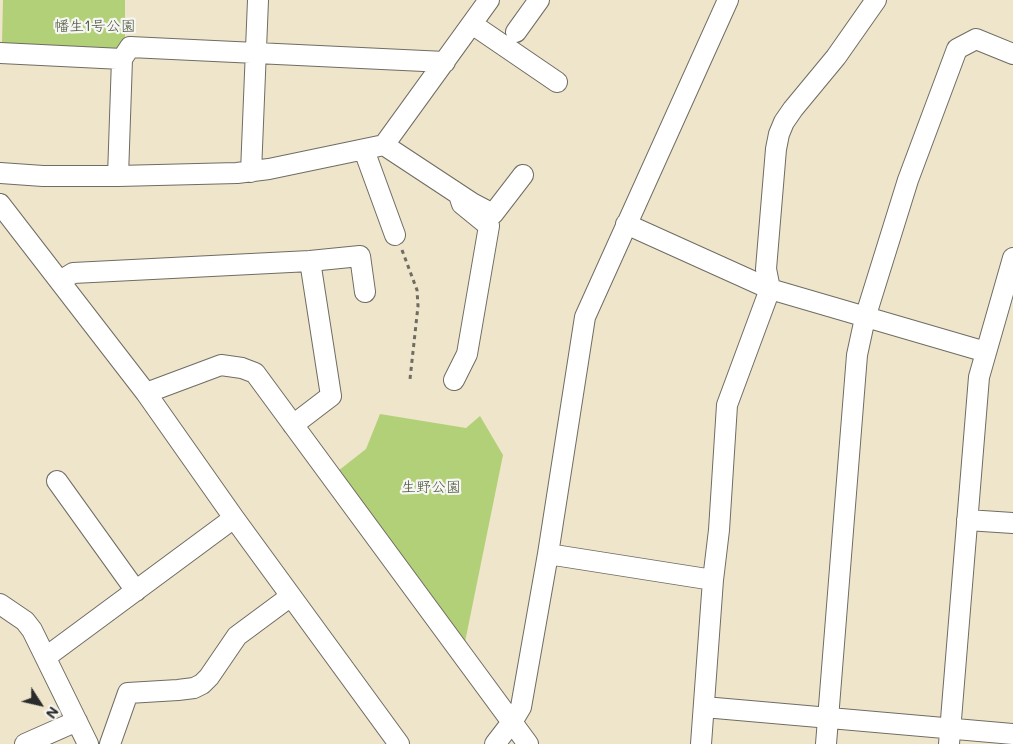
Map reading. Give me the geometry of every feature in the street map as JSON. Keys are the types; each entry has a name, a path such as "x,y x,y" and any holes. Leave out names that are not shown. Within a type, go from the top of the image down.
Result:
{"street":[{"path":"251,172 258,0"},
{"path":"0,173 43,176 118,176 251,172 384,145 489,0"},
{"path":"516,32 539,0"},
{"path":"494,744 512,722 521,707 548,554 585,317 728,0"},
{"path":"701,744 713,580 719,530 727,405 770,290 766,269 776,149 779,134 784,122 793,109 836,57 876,0"},
{"path":"472,24 558,82"},
{"path":"826,744 855,372 865,318 908,180 957,49 976,38 1013,54"},
{"path":"118,176 122,59 130,47 445,62"},
{"path":"0,53 122,59"},
{"path":"384,145 459,195 493,214 523,175"},
{"path":"364,150 396,235"},
{"path":"454,380 467,354 489,226 462,204 459,195"},
{"path":"0,204 146,393 234,518 399,744"},
{"path":"626,224 770,290 986,352"},
{"path":"60,281 73,273 310,261 360,256 366,292"},
{"path":"949,736 979,377 1013,258"},
{"path":"293,425 331,396 310,261"},
{"path":"146,393 221,365 242,368 255,373 528,744"},
{"path":"57,482 136,591"},
{"path":"46,657 234,518"},
{"path":"967,520 1013,523"},
{"path":"548,554 713,580"},
{"path":"110,744 128,693 178,690 194,688 202,684 209,677 237,636 291,596"},
{"path":"0,604 25,621 32,630 88,744"},
{"path":"704,707 828,717 949,736 1013,734"},
{"path":"25,744 76,721"}],"path":[{"path":"396,235 417,290 418,306 410,379"}],"green space":[{"name":"幡生1号公園","path":"3,0 125,0 125,41 116,53 6,49 2,43"},
{"name":"生野公園","path":"380,414 466,428 480,416 503,455 465,642 338,471 366,449"}]}
